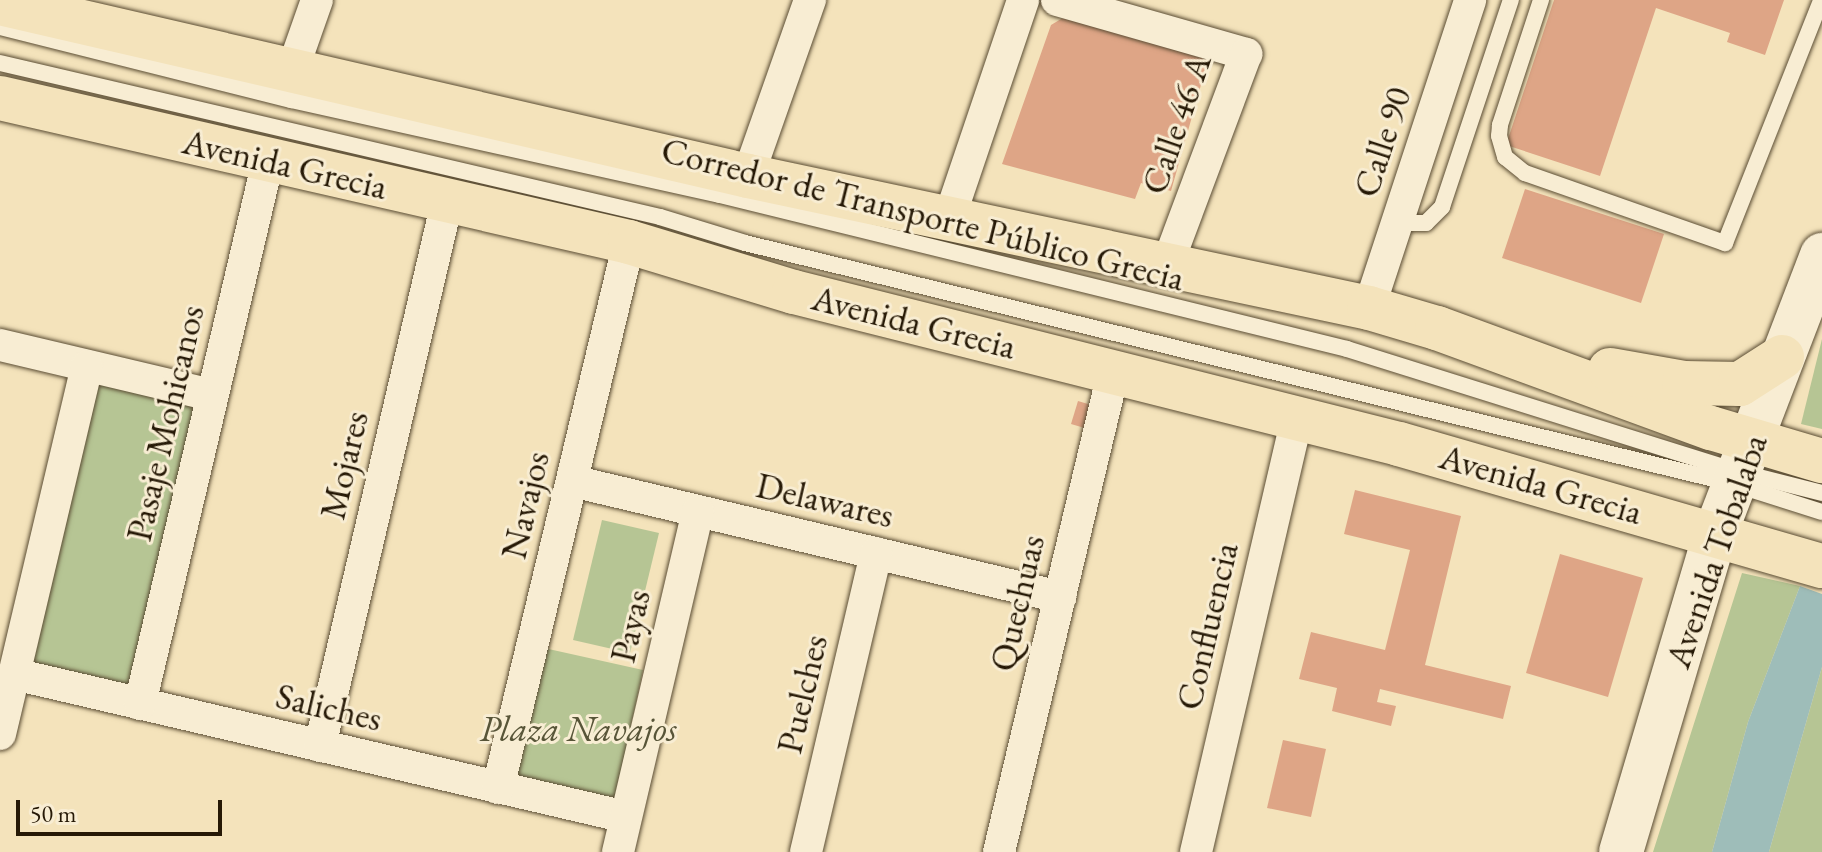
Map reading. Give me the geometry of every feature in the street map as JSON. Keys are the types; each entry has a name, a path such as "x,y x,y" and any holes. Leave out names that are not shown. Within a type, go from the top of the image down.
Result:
{"main road":[{"path":"0,3 295,64 750,169 941,217 1369,308 1594,367 1684,383 1740,384 1782,357"},
{"name":"Avenida Grecia","path":"0,98 629,242 794,292 1297,418 1815,564"},
{"name":"Avenida Tobalaba","path":"1621,852 1715,534 1822,255"},
{"path":"1437,328 1741,466 1822,461"}],"street":[{"path":"295,64 317,0"},
{"path":"750,169 810,0"},
{"path":"941,217 1023,0"},
{"name":"Calle 46 A","path":"1057,0 1246,54 1167,265"},
{"name":"Calle 90","path":"1369,308 1470,0"},
{"name":"Pasaje Mohicanos","path":"140,704 268,161"},
{"name":"Mojares","path":"320,746 447,202"},
{"name":"Navajos","path":"498,788 629,242"},
{"path":"0,345 212,395"},
{"path":"0,734 87,366"},
{"name":"Quechuas","path":"999,852 1113,372"},
{"name":"Confluencia","path":"1196,852 1297,418"},
{"name":"Delawares","path":"572,481 1060,597"},
{"name":"Payas","path":"618,852 698,511"},
{"name":"Puelches","path":"806,852 876,553"},
{"name":"Saliches","path":"14,674 626,817"}],"lane":[{"path":"1397,223 1426,223 1442,207 1511,0"},
{"path":"1541,0 1500,125 1499,136 1505,157 1525,173 1725,243 1821,0"},
{"name":"Corredor de Transporte Público Grecia","path":"0,27 306,104 720,195 1347,349 1822,493"},
{"name":"Corredor de Transporte Público Grecia","path":"0,63 660,217 745,243 1741,466 1822,512"}],"green space":[{"path":"1822,339 1822,429 1801,424"},
{"path":"93,375 199,400 133,691 26,667"},
{"path":"602,520 659,533 630,653 573,640"},
{"path":"1742,573 1800,586 1748,722 1712,852 1653,852"},
{"name":"Plaza Navajos","path":"544,648 643,670 615,799 515,775"},
{"path":"1822,667 1822,852 1769,852"}],"water":[{"path":"1800,586 1822,594 1822,667 1769,852 1712,852 1748,722"}],"building":[{"path":"1554,0 1784,0 1765,55 1727,42 1730,33 1656,8 1600,176 1506,145"},
{"path":"1066,16 1208,60 1171,191 1141,183 1135,199 1002,164 1051,25"},
{"path":"1525,189 1664,234 1641,303 1502,258"},
{"path":"1078,401 1088,404 1093,412 1088,429 1071,424"},
{"path":"1355,490 1461,516 1425,665 1511,686 1503,719 1380,689 1377,702 1396,706 1391,726 1332,711 1337,688 1299,679 1311,632 1385,650 1410,550 1344,534"},
{"path":"1560,554 1643,578 1608,697 1526,673"},
{"path":"1283,740 1326,749 1311,817 1267,808"}]}
